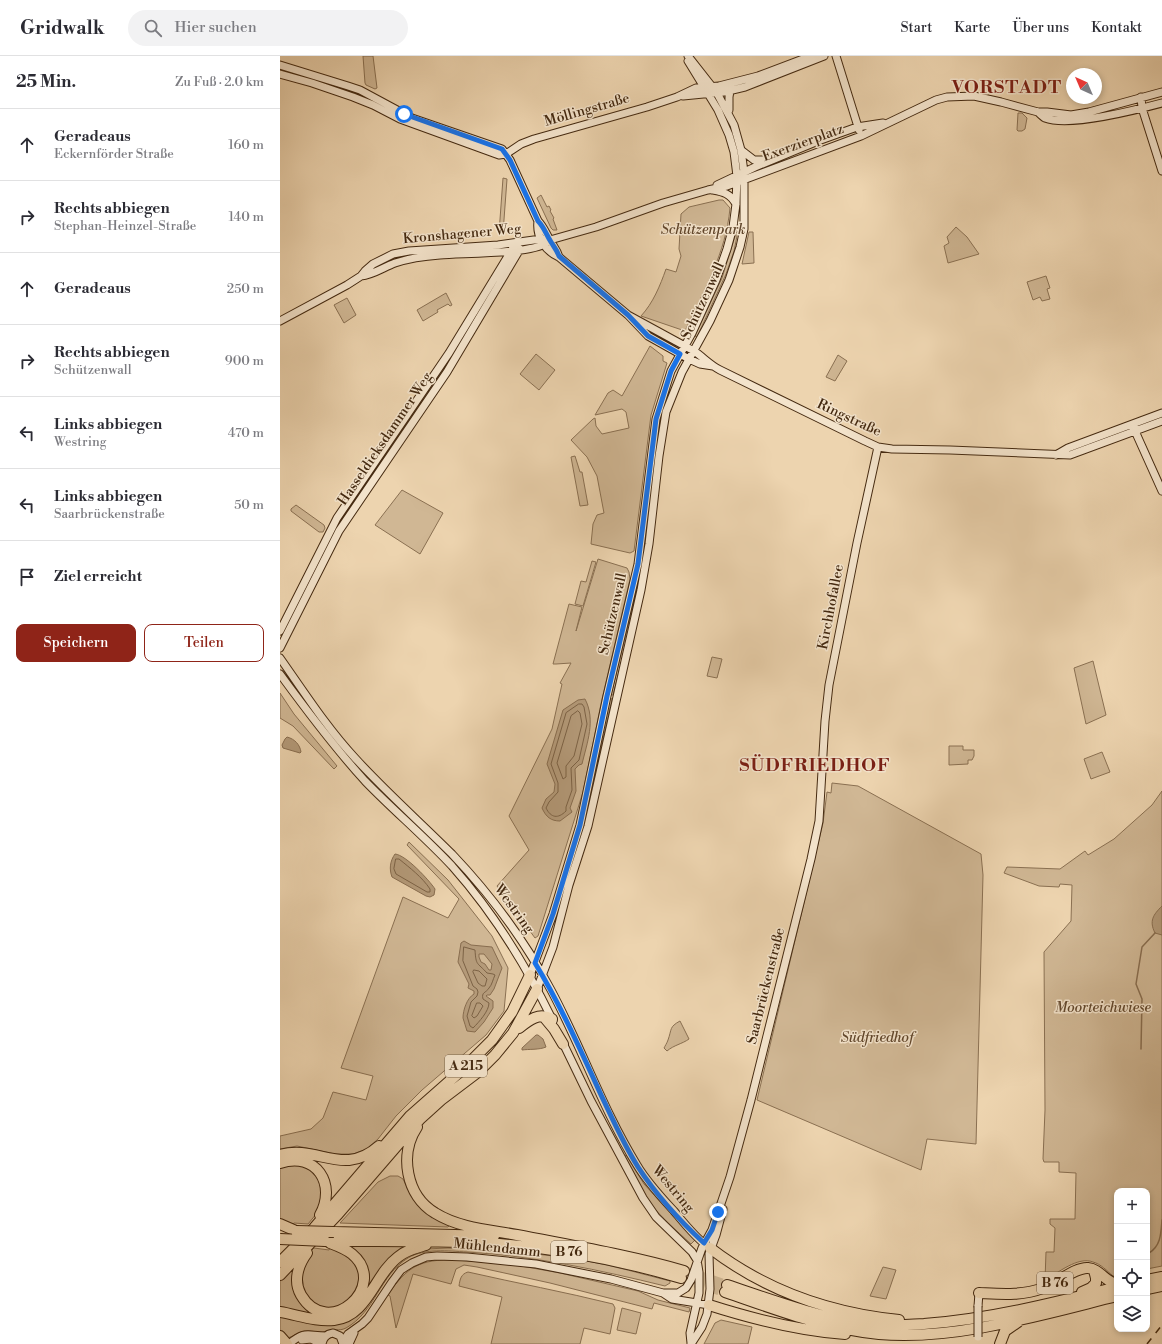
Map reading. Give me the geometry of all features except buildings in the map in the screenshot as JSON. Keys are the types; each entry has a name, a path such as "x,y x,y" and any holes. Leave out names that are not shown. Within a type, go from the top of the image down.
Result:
{"highway":[{"name":"A 215","path":"280,1262 320,1234 400,1127 415,1111 465,1068 487,1046 502,1028 521,995 530,975"},
{"path":"537,989 513,1033 495,1055 478,1072 430,1109 415,1131 410,1144 407,1156 407,1171 415,1193 432,1212 451,1221 540,1240"},
{"path":"513,1033 531,1018 547,1018 563,1044"},
{"name":"A 215","path":"280,1275 320,1234 399,1142 430,1109"},
{"path":"280,1156 289,1153 334,1160 353,1160 373,1150 400,1127"},
{"path":"280,1163 292,1160 304,1162 318,1170 324,1181 327,1191 320,1234 301,1262 297,1283 299,1292 308,1304 318,1310 331,1312 348,1307 357,1298 363,1286 363,1275 360,1264 353,1254 320,1234"},
{"name":"B 76","path":"285,1231 464,1234 540,1240 609,1252 683,1274 576,1253 522,1246 285,1231"},
{"path":"280,1312 320,1320 334,1320 345,1317 357,1310 364,1302 388,1266 398,1256 415,1248 426,1245 455,1242"},
{"path":"705,1247 755,1278 813,1302 865,1316 932,1323 994,1315 1114,1288"},
{"name":"B 76","path":"979,1293 1028,1293 1049,1286 1082,1269 1088,1268 1094,1270 1097,1281 1094,1286 1068,1299"},
{"path":"1094,1270 1108,1281 1114,1283"},
{"path":"1150,1280 1162,1278"},
{"path":"1150,1288 1162,1286"},
{"name":"B 76","path":"879,1334 850,1330 808,1320 726,1288 797,1309 850,1322 881,1325 932,1323"},
{"name":"B 76","path":"709,1305 772,1322 819,1332 911,1335 954,1331 976,1336 1027,1317 1114,1297"},
{"name":"B 76","path":"1000,1343 1003,1334 1007,1329 1027,1317"},
{"name":"B 76","path":"976,1336 988,1330 997,1336 1000,1343"},
{"path":"280,1336 292,1344"}],"main road":[{"path":"685,56 718,110 730,138 735,158 737,179"},
{"name":"Exerzierplatz","path":"688,56 717,92 729,114 742,150 745,175"},
{"path":"708,93 730,91 745,87 810,56"},
{"path":"704,87 759,79 824,56"},
{"name":"Exerzierplatz","path":"745,175 861,136 836,56"},
{"path":"280,65 313,74 360,90 412,118 502,149 510,160 538,221 542,225 545,241 557,249 559,256 628,315"},
{"path":"280,74 353,97 422,128 499,155 506,154"},
{"name":"Möllingstraße","path":"506,154 534,139 677,97 692,90 704,87"},
{"path":"729,114 728,97 730,91"},
{"path":"861,136 936,100 947,97 974,96 995,100 1038,112 1071,115 1089,112 1162,92"},
{"name":"Möllingstraße","path":"677,97 708,93"},
{"path":"1141,97 1142,108 1162,171"},
{"path":"1038,112 1045,118 1068,121 1097,117 1162,103"},
{"path":"858,127 891,122"},
{"name":"Exerzierplatz","path":"737,179 773,160 858,127"},
{"path":"742,150 754,160 773,160"},
{"name":"Schützenwall","path":"537,989 553,946 569,885 588,826 640,595 649,544 658,456 666,412 676,385 721,297 740,247 744,223 745,175"},
{"name":"Kronshagener Weg","path":"280,321 340,290 361,276 377,262 388,256 404,252 518,246 545,241 596,227 653,206 708,190 737,179"},
{"name":"Schützenwall","path":"530,975 553,914 580,825 607,696 638,564 656,419 671,371 709,298 722,264 733,227 737,179"},
{"path":"708,190 728,194 733,198 736,204"},
{"name":"Hasseldieksdammer Weg","path":"280,632 336,518 449,353 510,251 518,246"},
{"name":"Hasseldieksdammer Weg","path":"280,648 339,531 447,372 518,246"},
{"name":"Kronshagener Weg","path":"361,276 368,276 391,265 414,258 510,251"},
{"name":"Ringstraße","path":"628,315 648,336 689,359 700,364 713,366"},
{"name":"Ringstraße","path":"628,315 685,345 713,366 878,447 892,449 1070,455 1162,421"},
{"path":"1056,455 1068,448 1162,413"},
{"path":"1134,423 1135,431 1162,491"},
{"name":"Kirchhofallee","path":"822,774 829,685 856,543 878,447"},
{"name":"Westring","path":"280,658 354,757 452,854 482,888 509,924 543,976 563,1012 614,1122 638,1166 657,1192 705,1247"},
{"name":"Westring","path":"280,674 320,728 352,766 457,872 496,924 530,975 537,989 547,1018"},
{"name":"Saarbrückenstraße","path":"691,1344 690,1333 698,1303 700,1286 697,1260 705,1247 716,1235 723,1210 722,1202 751,1100 811,859 819,821 822,774"},
{"name":"Westring","path":"563,1044 643,1198 664,1226 690,1250 697,1260"},
{"path":"690,1250 705,1247"},
{"name":"Saarbrückenstraße","path":"691,1344 706,1318 709,1305 710,1289 708,1257 705,1247"},
{"name":"Mühlendamm","path":"345,1343 368,1318 401,1270 412,1263 430,1256 493,1259 536,1264 611,1279 663,1293 678,1293 686,1288 691,1280 697,1260"},
{"name":"Mühlendamm","path":"663,1293 672,1299 709,1305"},
{"path":"976,1336 979,1293"},
{"path":"292,1344 299,1337 306,1334 326,1336 333,1333 338,1334 352,1328 358,1328"},
{"path":"338,1334 345,1343"},
{"path":"292,1344 309,1339 322,1344 326,1336"},
{"path":"292,1344 308,1342 314,1344"}],"green space":[{"path":"363,56 373,56 377,88 375,89 366,85 365,83"},
{"path":"1018,113 1022,113 1027,118 1025,129 1022,131 1017,130"},
{"path":"503,178 507,179 503,233 499,233"},
{"path":"541,195 547,207 549,206 551,210 550,211 554,218 553,219 557,230 553,230 551,228 537,198"},
{"name":"Schützenpark","path":"723,200 730,208 728,225 719,256 707,286 685,331 641,316 656,294 666,269 676,272 681,256 679,249 681,214 689,207"},
{"path":"956,227 967,237 979,254 948,263 944,246 949,243 947,237"},
{"path":"738,231 734,251 726,274 697,337 695,336 722,278 736,233"},
{"path":"749,232 753,232 754,263 742,264"},
{"path":"1046,276 1050,288 1047,289 1050,299 1042,301 1040,297 1033,300 1027,282"},
{"path":"446,293 452,305 450,306 448,304 437,310 438,312 423,321 417,310"},
{"path":"347,298 356,315 344,323 334,305"},
{"path":"650,346 663,356 663,361 667,363 651,415 634,551 630,553 591,544 593,524 597,515 604,513 597,476 587,457 571,440 595,418 596,426 602,434 629,428 626,412 622,409 595,415 608,393 613,390 622,396"},
{"path":"536,354 555,370 539,390 520,374"},
{"path":"838,355 847,361 835,381 826,377"},
{"path":"575,456 580,472 582,472 588,505 580,506 571,457"},
{"path":"402,490 443,513 420,554 375,525"},
{"path":"296,505 324,525 325,528 323,532 319,532 291,511 291,509"},
{"path":"598,559 627,568 630,579 602,699 583,792 538,936 535,938 497,886 529,850 509,816 552,729 562,684 560,683 571,663 553,664 569,604 582,607 576,631"},
{"path":"592,561 596,562 583,606 575,604 581,581 586,582"},
{"path":"637,577 639,577 627,640 613,695 611,695 629,621"},
{"path":"712,657 722,659 717,678 707,676"},
{"path":"1093,661 1106,715 1086,724 1074,668"},
{"path":"280,693 294,714 337,766 334,769 293,726 280,718"},
{"path":"610,698 612,699 588,802"},
{"path":"949,746 963,746 963,750 974,750 972,760 968,760 968,764 949,765"},
{"path":"1102,752 1110,772 1091,779 1084,759"},
{"name":"Südfriedhof","path":"832,783 858,786 981,854 983,875 976,1144 927,1139 921,1170 757,1100 823,823 827,792 831,793"},
{"name":"Moorteichwiese","path":"1162,791 1162,1266 1150,1268 1150,1188 1114,1188 1114,1276 1099,1264 1081,1261 1068,1266 1045,1280 1046,1252 1054,1252 1055,1228 1050,1224 1050,1219 1075,1219 1076,1173 1059,1172 1059,1162 1044,1162 1043,1159 1045,1110 1044,952 1071,921 1072,885 1060,884 1059,887 1039,886 1004,873 1007,867 1060,869 1085,851 1088,855 1114,839 1152,805"},
{"path":"409,842 448,880 492,936 508,968 504,1011 486,1035 422,1090 396,1116 378,1139 367,1149 353,1154 335,1154 297,1146 280,1149 280,1136 311,1129 323,1118 333,1092 366,1100 373,1076 341,1068 403,897 448,918 459,899 407,845"},
{"path":"680,1021 689,1039 667,1051 664,1048 668,1041 671,1029"},
{"path":"626,1155 644,1184 695,1240 691,1244 663,1218 648,1200 629,1167 624,1156"},
{"path":"290,1162 313,1169 324,1191 317,1213 308,1224 293,1224 280,1221 280,1166"},
{"path":"390,1176 398,1176 403,1179 411,1195 421,1208 451,1224 448,1227 340,1223 378,1182"},
{"path":"343,1245 413,1246 394,1257 385,1266 358,1306 342,1316 325,1318 280,1309 280,1281 294,1268 296,1269 296,1286 301,1299 311,1308 323,1313 336,1314 348,1310 358,1300 364,1286 364,1270 356,1257"},
{"path":"314,1248 329,1250 330,1248 342,1251 355,1261 361,1280 350,1302 328,1310 309,1302 299,1278 311,1251"},
{"path":"448,1248 518,1252 570,1258 670,1281 670,1283 665,1286 616,1274 542,1260 467,1252 429,1251 408,1258 398,1265 364,1313 346,1328 322,1332 304,1331 288,1338 280,1331 280,1315 330,1324 383,1279 401,1258 425,1249"},
{"path":"455,1260 510,1264 560,1273 638,1291 658,1300 690,1308 689,1312 654,1303 652,1309 550,1283 464,1265 456,1269 451,1284 413,1274 396,1328 390,1296 388,1295 395,1285 402,1277 416,1266 433,1261"},
{"path":"883,1267 896,1270 886,1299 870,1296"},
{"path":"468,1272 613,1304 615,1308 610,1334 584,1328 580,1344 491,1344 502,1297 459,1286 461,1277"},
{"path":"622,1308 641,1313 636,1334 617,1330"},
{"path":"721,1320 752,1327 748,1344 704,1344 715,1323"}],"water":[{"path":"585,699 590,715 590,732 582,764 575,769 576,791 570,808 572,812 560,821 554,820 545,814 542,808 546,799 554,792 555,784 547,764 563,710 578,700"},
{"path":"287,737 297,743 301,752 300,753 283,748 282,745"},
{"path":"395,854 400,855 423,874 435,889 434,895 430,897 426,896 392,877 390,865"},
{"path":"1162,906 1162,935 1155,933 1152,922 1154,915"},
{"path":"464,941 471,945 492,947 502,968 494,989 490,995 486,996 493,1001 493,1008 475,1032 467,1031 463,1018 466,1004 469,998 474,994 474,991 468,988 469,984 458,962 461,943","holes":["479,954 484,954 492,964 491,970 489,970 485,964 481,962"]},
{"path":"536,1035 543,1039 546,1047 522,1050 522,1048"}],"waterway":[{"path":"1141,1049 1142,999 1136,984 1142,947 1155,933"},
{"path":"1150,1252 1158,1243 1161,1234 1162,1220"}],"tunnel":[{"path":"684,1271 727,1285"},
{"path":"681,1278 725,1292"}],"railway":[{"path":"1147,1344 1162,1325"}],"district":[{"name":"VORSTADT","path":"1007,87"},
{"name":"SÜDFRIEDHOF","path":"815,765"}],"route":[{"path":"404,114 502,149 510,160 538,221 542,225 551,243 557,249 559,256 628,315 648,336 680,354 671,371 654,425 638,564 607,696 580,825 553,914 535,963 563,1012 619,1133 646,1179 690,1230 704,1243 712,1230 718,1212"}]}
